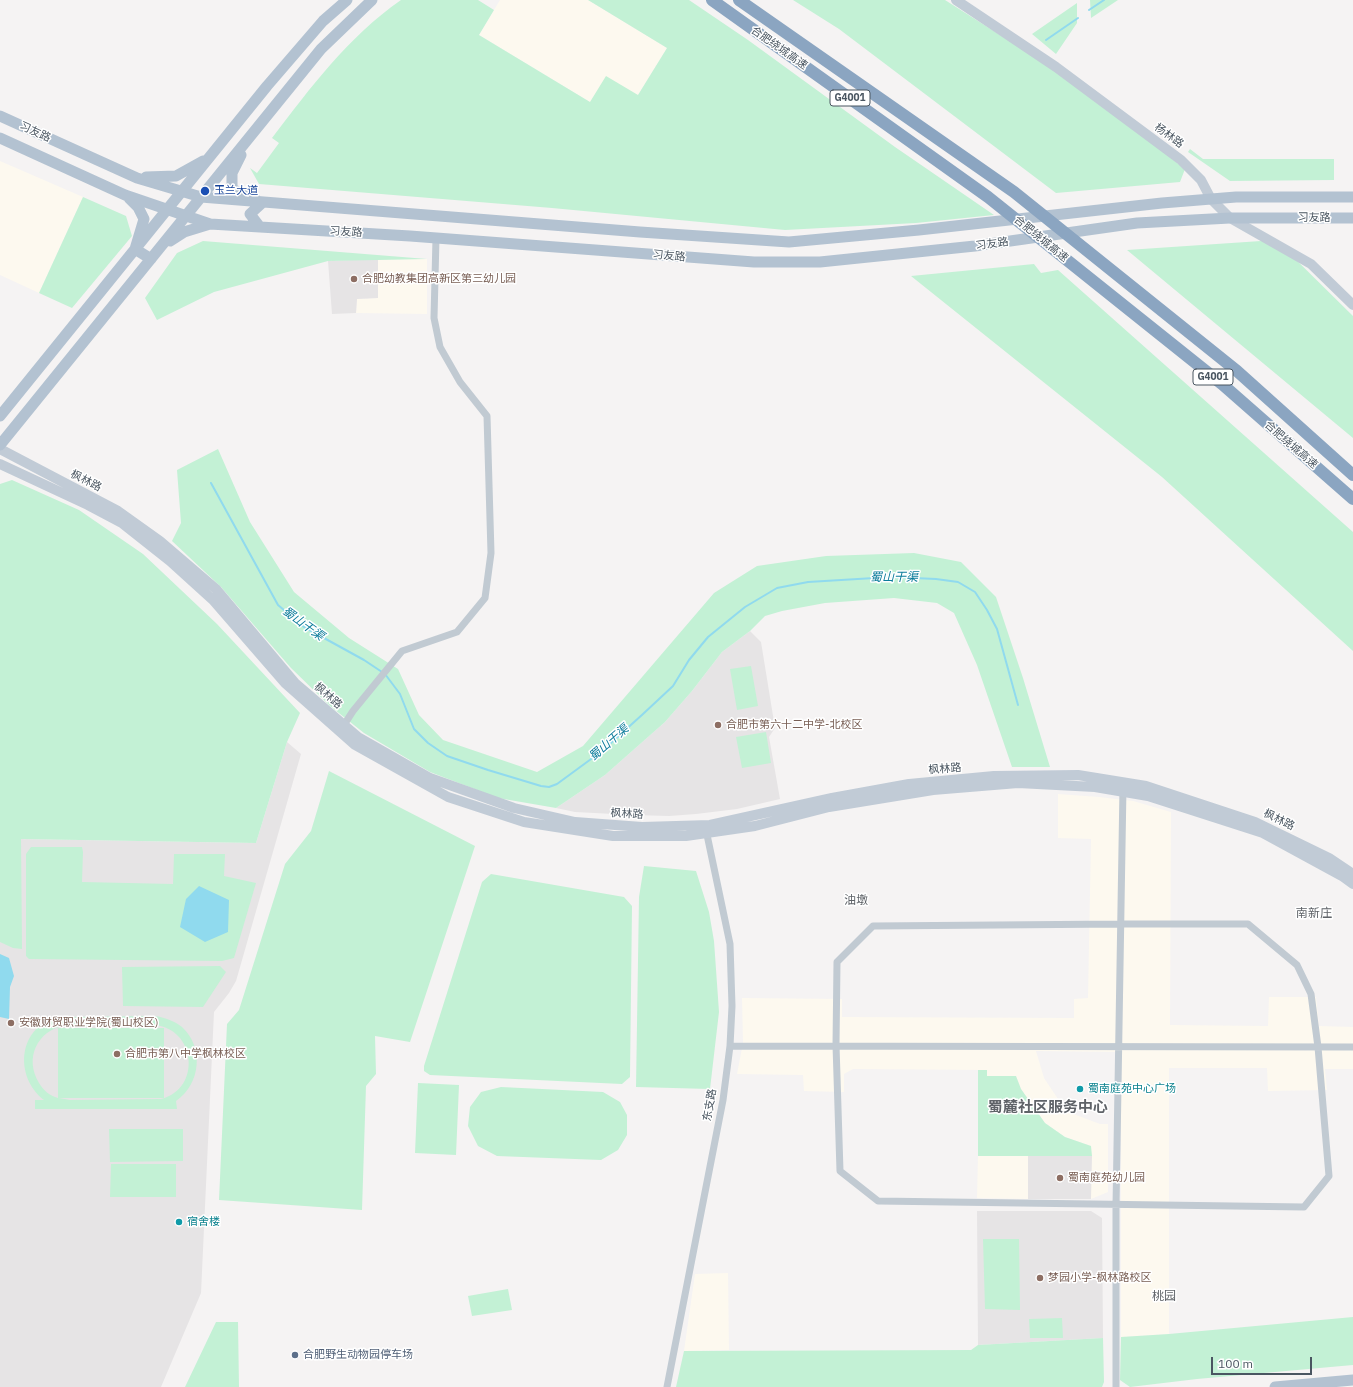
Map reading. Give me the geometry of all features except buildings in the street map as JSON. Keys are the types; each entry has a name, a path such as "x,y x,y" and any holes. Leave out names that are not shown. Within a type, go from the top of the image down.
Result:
{"highway":[{"name":"合肥绕城高速","path":"712,0 988,197 1222,384 1353,499"},
{"name":"合肥绕城高速","path":"739,0 1014,192 1237,371 1353,475"}],"main road":[{"path":"0,416 267,86 319,26 347,0"},
{"path":"0,445 321,49 372,0"},
{"name":"杨林路","path":"956,0 1056,67 1181,160 1200,180 1211,199 1230,218 1311,264 1353,305"},
{"name":"习友路","path":"0,116 137,178 201,198 789,242 919,230 1162,203 1236,197 1353,197"},
{"name":"习友路","path":"0,138 125,195 210,224 436,238 754,262 820,262 975,246 1137,223 1230,218 1353,218"},
{"path":"247,140 232,173 232,190 262,203 250,214 260,227"},
{"path":"222,141 236,154"},
{"path":"137,178 176,176 207,159"},
{"path":"125,195 138,207 144,219 135,249"},
{"path":"162,246 184,232 210,224"},
{"path":"135,249 151,259"},
{"name":"枫林路","path":"0,449 118,510 160,541 216,590 295,683 342,729"},
{"name":"枫林路","path":"0,464 88,505 122,523 170,561 213,600 285,683 342,729 430,778 514,808 575,822 642,827 706,829 832,798 909,784 994,776 1078,775 1123,787 1262,833 1342,876 1353,884"},
{"name":"枫林路","path":"1123,787 1146,786 1255,822 1329,858 1353,874"},
{"path":"1276,1387 1353,1380"}],"street":[{"path":"342,729 402,651 457,632 485,598 491,553 487,416 460,382 440,347 434,318 436,238"},
{"path":"1116,1387 1116,1205 1123,787"},
{"name":"东支路","path":"667,1387 723,1100 730,1046 732,1006 730,944 706,829"},
{"path":"1248,924 1297,965 1311,994 1318,1047 1329,1176 1304,1207 878,1201 840,1171 836,1045 837,962 873,926 1248,924"},
{"path":"730,1046 1353,1047"}],"shaded area":[{"path":"500,0 588,0 667,48 638,95 590,102 479,35"},
{"path":"0,161 83,197 39,293 0,275"},
{"path":"378,259 427,259 427,314 356,313 357,299 378,298"},
{"name":"合肥幼教集团高新区第三幼儿园","path":"378,259 378,298 357,299 356,313 332,314 328,261"},
{"name":"合肥市第六十二中学-北校区","path":"750,631 761,642 775,728 769,737 780,799 737,809 669,816 575,812 556,808 605,775 665,722 692,691 722,652"},
{"name":"合肥市第八中学枫林校区","path":"287,742 301,754 236,981 229,993 214,1012 201,1293 161,1387 0,1387 0,759 21,839 256,843"},
{"path":"1058,794 1133,801 1171,812 1170,1025 1268,1026 1269,997 1316,997 1319,1026 1353,1027 1353,1069 1325,1069 1327,1090 1268,1091 1267,1068 1169,1068 1169,1334 1121,1337 1121,1052 1036,1051 1044,1078 1058,1099 1076,1115 1100,1124 1108,1124 1108,1192 1091,1199 1091,1146 1065,1137 1045,1123 1021,1089 1016,1076 987,1076 987,1070 853,1069 844,1074 844,1092 804,1091 803,1075 737,1074 743,1043 742,998 842,999 842,1017 1074,1018 1074,999 1088,998 1091,839 1058,838"},
{"path":"978,1156 1028,1156 1028,1199 977,1198"},
{"name":"蜀南庭苑幼儿园","path":"1028,1156 1092,1156 1091,1199 1028,1199"},
{"name":"梦园小学-枫林路校区","path":"977,1211 1091,1211 1102,1218 1103,1338 978,1345"},
{"path":"728,1273 729,1350 684,1351 695,1274"}],"green space":[{"path":"401,0 478,0 494,10 479,35 590,102 606,76 638,95 667,48 588,0 689,0 748,40 895,147 994,215 916,223 785,230 552,208 259,184 250,168 257,173 279,143 272,138 316,82 347,46 382,14"},
{"path":"793,0 945,0 1074,82 1185,169 1180,182 1056,193 839,29"},
{"path":"1090,0 1118,0 1091,18"},
{"path":"1077,3 1077,23 1056,54 1032,34"},
{"path":"1190,149 1203,159 1334,159 1334,180 1230,181 1188,152"},
{"path":"83,197 126,216 132,236 72,308 39,293"},
{"path":"1276,240 1353,316 1353,438 1127,250"},
{"path":"203,241 427,259 328,261 214,292 157,320 145,298 177,253"},
{"path":"1034,264 1041,273 1058,270 1353,532 1353,651 1162,477 911,276"},
{"path":"218,449 250,522 294,592 349,638 398,669 419,715 443,740 537,772 583,746 714,593 757,566 826,556 914,553 961,562 996,597 1023,678 1050,767 1012,767 977,665 954,613 937,603 894,598 825,603 782,611 765,616 750,631 722,652 692,691 665,722 605,775 556,808 498,798 430,772 364,733 330,706 291,668 221,587 172,541 181,523 177,470"},
{"path":"12,480 79,510 143,554 217,624 300,713 287,742 256,843 21,839 22,949 13,948 0,942 0,484"},
{"path":"751,666 758,706 737,710 730,669"},
{"path":"766,732 771,763 742,768 736,737"},
{"path":"329,771 475,846 410,1042 375,1036 376,1074 366,1086 362,1210 219,1200 227,1024 239,1010 285,864 311,831"},
{"path":"31,847 82,847 82,882 173,884 174,854 225,854 224,876 256,883 234,958 222,961 29,959 26,956 26,854"},
{"path":"644,866 696,871 709,912 714,941 719,1012 710,1089 636,1087 639,897"},
{"path":"491,874 624,897 632,906 630,1077 622,1084 430,1075 424,1071 424,1066 482,882"},
{"path":"220,966 226,972 203,1007 123,1006 122,967"},
{"path":"156,1016 170,1020 182,1027 189,1035 194,1045 197,1065 195,1075 191,1085 176,1101 177,1109 35,1109 35,1100 44,1100 34,1090 28,1078 24,1065 25,1052 29,1040 36,1030 47,1022 61,1017","holes":["65,1025 154,1025 168,1029 179,1036 185,1047 189,1059 188,1072 183,1084 174,1093 164,1098 164,1028 58,1028 58,1098 52,1096 39,1083 35,1074 33,1055 41,1039 47,1033 55,1028","59,1098 163,1098 161,1099 70,1100"]},
{"path":"978,1070 987,1070 987,1076 1016,1076 1021,1089 1045,1123 1065,1137 1091,1146 1092,1156 978,1156"},
{"path":"418,1083 459,1085 456,1155 415,1153"},
{"path":"501,1087 603,1092 620,1102 627,1115 627,1135 618,1150 601,1160 497,1156 478,1146 468,1126 470,1107 481,1092"},
{"path":"109,1129 183,1129 183,1161 110,1162"},
{"path":"111,1164 176,1164 176,1197 110,1197"},
{"path":"983,1239 1019,1239 1020,1310 985,1309"},
{"path":"508,1289 512,1310 472,1316 468,1296"},
{"path":"1353,1317 1353,1365 1197,1379 1130,1387 1120,1380 1121,1337"},
{"path":"1062,1318 1063,1338 1030,1338 1029,1319"},
{"path":"216,1322 238,1322 239,1387 185,1387"},
{"path":"1103,1338 1104,1382 1102,1387 676,1387 684,1351 971,1350 978,1345"}],"water":[{"path":"199,886 229,900 228,932 205,942 180,927 186,899"},
{"path":"0,954 9,958 14,976 10,987 9,1019 0,1017"}],"waterway":[{"path":"1089,10 1104,0"},
{"path":"1046,40 1078,18"},
{"name":"蜀山干渠","path":"211,483 278,605 304,627 364,660 382,672"},
{"name":"蜀山干渠","path":"385,674 400,694 414,729 428,743 447,756 488,770 549,787 557,784 602,751 673,686 689,660 708,637 745,607 777,588 808,582 891,577 936,579 958,582 975,592 987,610 997,629 1018,705"}],"place":[{"name":"玉兰大道","path":"205,191"},
{"name":"合肥幼教集团高新区第三幼儿园","path":"354,279"},
{"name":"合肥市第六十二中学-北校区","path":"718,725"},
{"name":"安徽财贸职业学院(蜀山校区)","path":"11,1023"},
{"name":"合肥市第八中学枫林校区","path":"117,1054"},
{"name":"蜀南庭苑中心广场","path":"1080,1089"},
{"name":"蜀南庭苑幼儿园","path":"1060,1178"},
{"name":"宿舍楼","path":"179,1222"},
{"name":"梦园小学-枫林路校区","path":"1040,1278"},
{"name":"合肥野生动物园停车场","path":"295,1355"}],"district":[{"name":"油墩","path":"856,901"},
{"name":"南新庄","path":"1314,914"},
{"name":"蜀麓社区服务中心","path":"1048,1108"},
{"name":"桃园","path":"1164,1297"}]}
